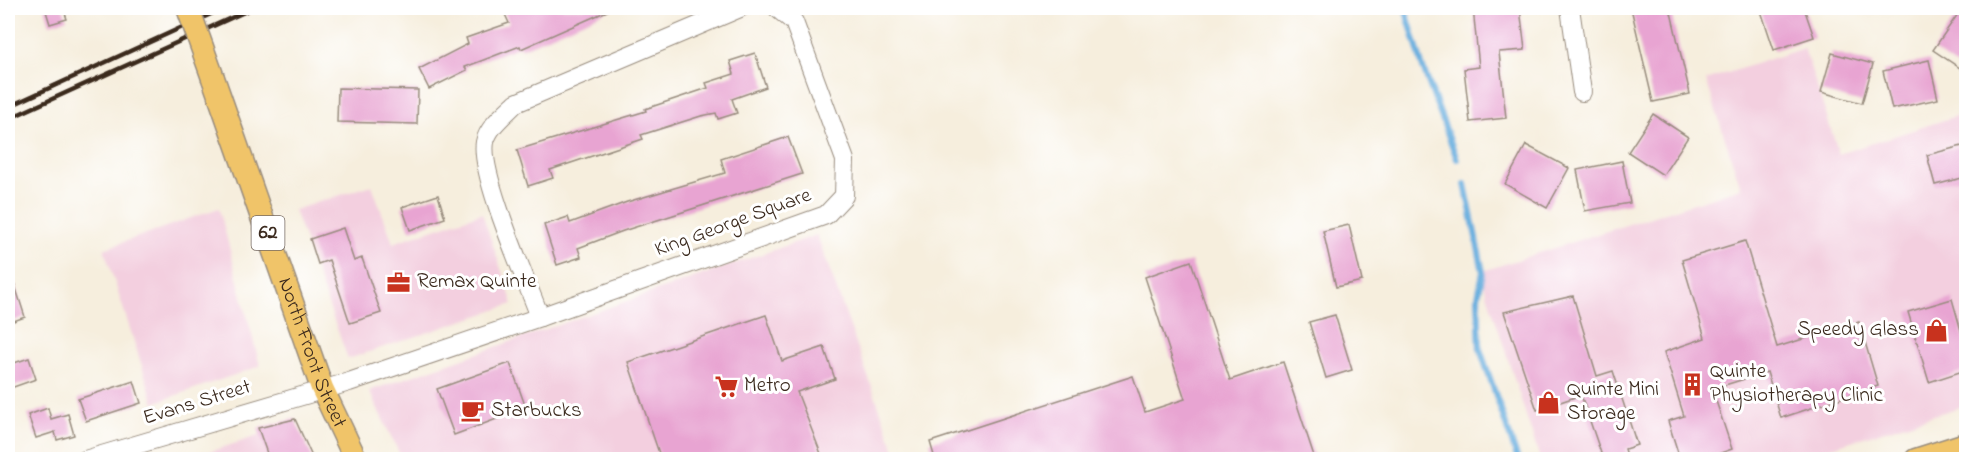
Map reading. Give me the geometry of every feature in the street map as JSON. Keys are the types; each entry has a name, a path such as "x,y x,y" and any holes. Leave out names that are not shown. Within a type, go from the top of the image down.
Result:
{"main road":[{"name":"North Front Street","path":"188,8 322,388 356,459"},
{"path":"1916,459 1966,444"}],"street":[{"path":"540,317 486,171 485,141 496,122 516,103 740,8"},
{"name":"King George Square","path":"322,388 540,317 826,214 844,196 845,160 794,22 777,8"},
{"path":"1570,8 1582,92"},
{"name":"Evans Street","path":"85,459 322,388"}],"shaded area":[{"path":"1804,48 1839,154 1966,113 1966,405 1794,459 1540,459 1480,272 1741,188 1706,80"},
{"path":"372,185 393,243 482,213 513,304 348,359 294,210"},
{"path":"219,208 260,366 154,403 104,249"},
{"path":"817,235 898,459 402,459 369,391"},
{"path":"292,425 307,459 184,460"}],"building":[{"path":"45,8 63,8 67,19 50,24"},
{"path":"502,8 614,8 521,49 520,46 465,67 467,70 429,89 419,69 468,44 466,38 509,23"},
{"path":"1473,8 1520,8 1525,50 1499,52 1506,118 1470,122 1464,69 1479,67"},
{"path":"1631,8 1670,8 1690,94 1653,102"},
{"path":"1760,8 1804,8 1814,37 1774,50"},
{"path":"1962,8 1966,8 1966,72 1933,50"},
{"path":"755,53 766,87 732,99 737,113 718,119 716,113 701,116 641,135 643,139 550,170 553,178 528,186 517,150 646,111 645,109 708,88 706,83 734,74 730,61"},
{"path":"1832,53 1873,64 1862,103 1821,92"},
{"path":"1929,60 1938,99 1892,109 1883,71"},
{"path":"338,88 418,90 417,124 337,122"},
{"path":"1653,114 1688,137 1663,175 1628,152"},
{"path":"788,137 802,174 623,231 578,248 581,257 557,265 544,225 568,217 570,223 627,202 725,173 721,159"},
{"path":"1526,145 1569,168 1547,208 1505,184"},
{"path":"1966,145 1966,177 1935,185 1927,155"},
{"path":"1622,161 1630,203 1585,211 1577,170"},
{"path":"438,195 445,218 410,230 402,207"},
{"path":"1349,225 1362,281 1336,287 1323,231"},
{"path":"343,228 354,261 362,258 381,313 350,323 329,260 318,264 310,239"},
{"path":"1745,241 1777,347 1859,322 1878,386 1781,418 1767,372 1712,389 1732,449 1704,459 1680,459 1668,421 1684,416 1664,352 1705,338 1682,260"},
{"path":"1191,261 1230,380 1283,362 1315,459 935,459 930,442 1133,376 1145,412 1185,399 1145,277"},
{"path":"8,273 11,273 25,317 8,323"},
{"path":"1573,296 1597,376 1613,371 1637,445 1625,449 1628,459 1603,459 1581,395 1537,410 1504,312"},
{"name":"Speedy Glass","path":"1952,299 1966,348 1966,370 1929,382 1908,312"},
{"name":"Metro","path":"766,315 782,361 824,347 835,379 797,392 823,459 661,459 628,362"},
{"path":"1335,315 1352,370 1326,378 1309,322"},
{"path":"29,358 36,379 8,389 8,365"},
{"path":"510,363 526,408 454,435 437,389"},
{"path":"134,381 141,403 86,421 78,399"},
{"path":"48,408 51,419 68,414 74,435 57,440 55,432 36,438 28,415"},
{"path":"295,419 313,459 269,459 258,428"}],"waterway":[{"path":"1405,8 1423,68 1457,159"},
{"path":"1465,184 1483,272 1478,297 1480,349 1518,460"}],"railway":[{"path":"8,107 224,8"},
{"path":"8,119 253,8"}],"place":[{"name":"Remax Quinte","path":"399,282"},
{"name":"Speedy Glass","path":"1937,330"},
{"name":"Quinte Physiotherapy Clinic","path":"1692,384"},
{"name":"Metro","path":"726,386"},
{"name":"Quinte Mini Storage","path":"1549,402"},
{"name":"Starbucks","path":"473,411"}]}
